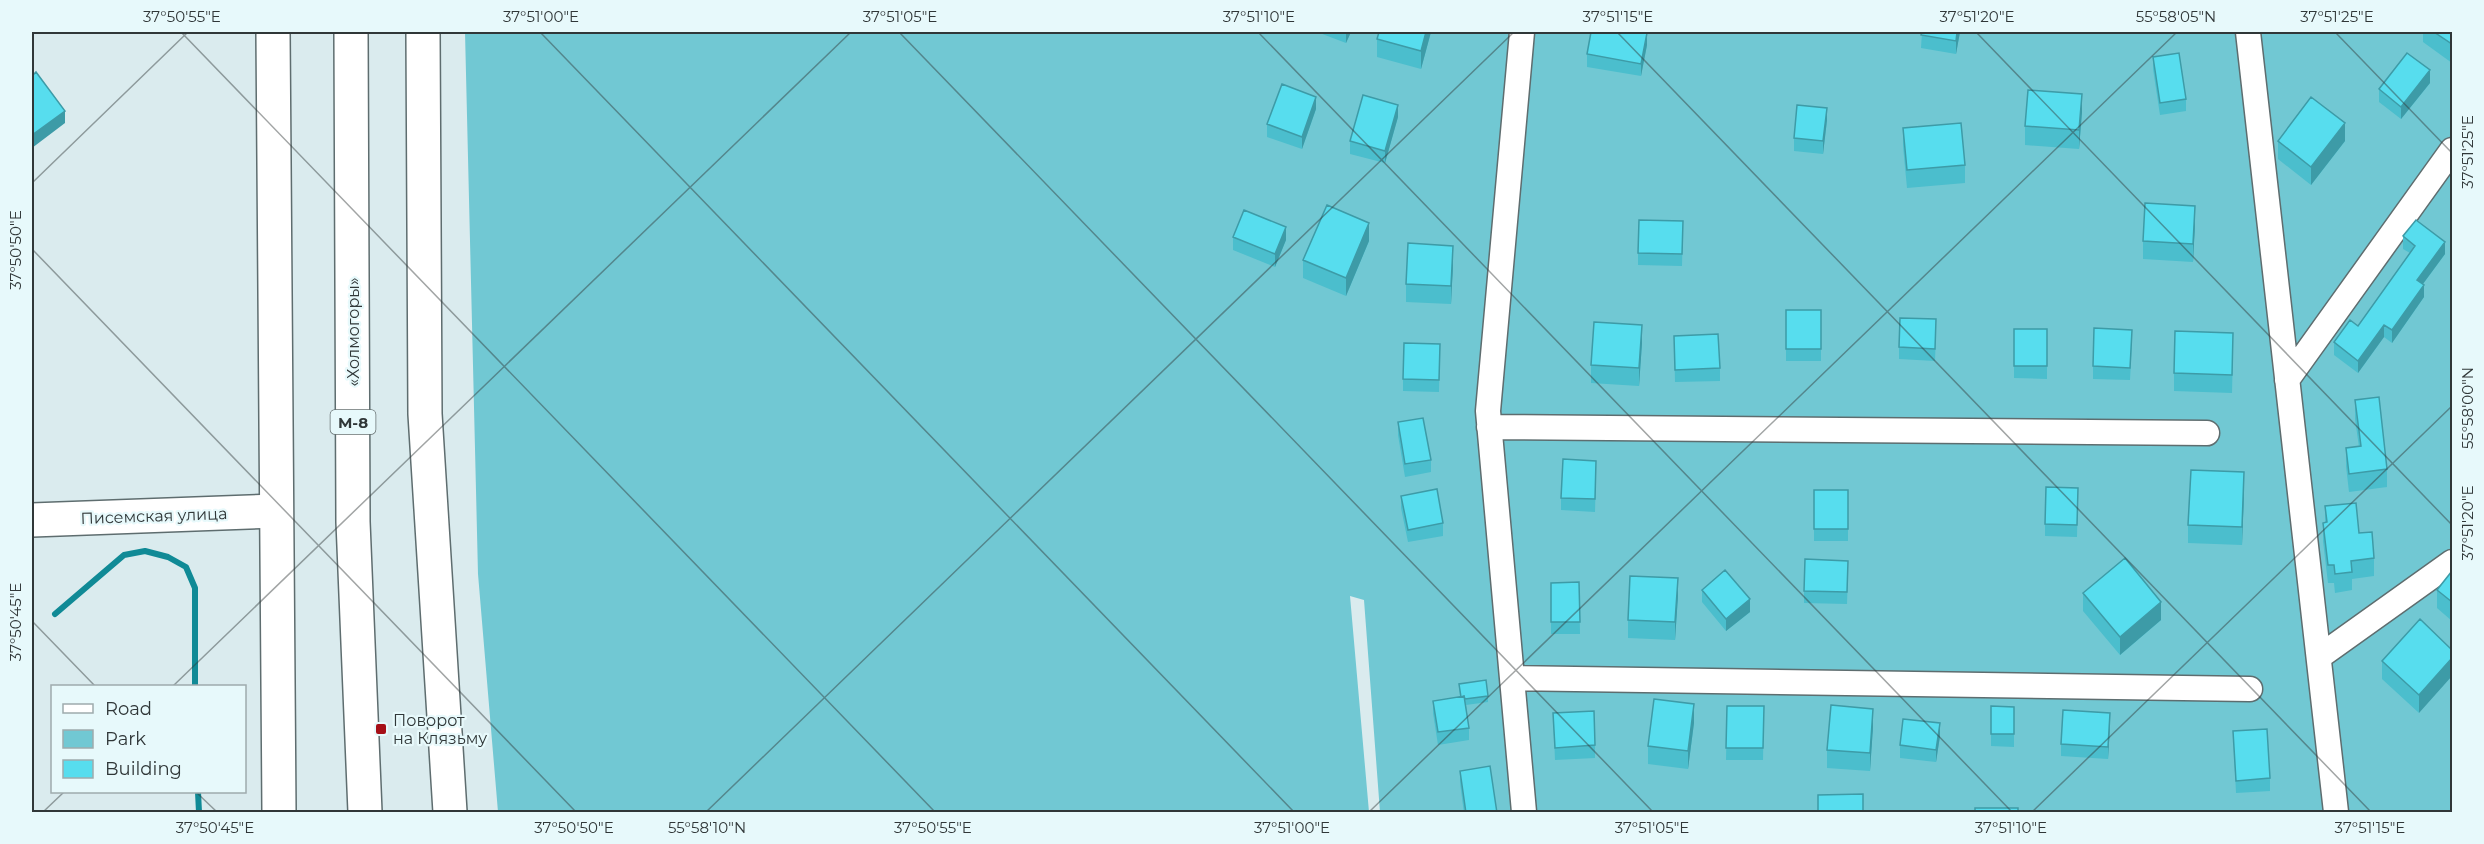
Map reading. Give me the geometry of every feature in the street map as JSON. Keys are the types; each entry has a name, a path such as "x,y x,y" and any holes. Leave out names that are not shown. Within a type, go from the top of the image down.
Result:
{"main road":[{"path":"273,32 279,813"},
{"name":"«Холмогоры»","path":"351,32 353,522 364,813"},
{"path":"423,32 425,414 450,813"},
{"name":"Писемская улица","path":"32,520 276,511"}],"street":[{"path":"1522,32 1488,411 1524,813"},
{"path":"2248,32 2336,813"},
{"path":"2287,380 2452,150"},
{"path":"1489,427 2207,433"},
{"path":"2319,657 2452,562"},
{"path":"1512,678 2250,689"}],"green space":[{"path":"465,32 2452,32 2452,812 1380,812 1364,600 1350,596 1369,812 498,812 478,574"}],"building":[{"path":"1379,32 1426,32 1421,51 1377,39"},
{"path":"1591,32 1647,33 1641,64 1587,54"},
{"path":"1922,32 1957,32 1956,41 1921,35"},
{"path":"2434,32 2452,32 2452,44"},
{"path":"2179,53 2186,99 2160,103 2153,57"},
{"path":"2407,53 2430,70 2401,107 2379,89"},
{"path":"36,72 65,111 32,135 32,76"},
{"path":"1282,84 1316,97 1302,137 1267,124"},
{"path":"2028,90 2082,94 2079,130 2025,126"},
{"path":"1363,95 1398,105 1385,151 1350,141"},
{"path":"2311,97 2345,123 2311,167 2278,141"},
{"path":"1797,105 1827,108 1823,141 1794,138"},
{"path":"1961,123 1965,165 1907,170 1903,128"},
{"path":"2145,203 2195,206 2193,244 2143,241"},
{"path":"1327,205 1369,223 1346,278 1303,260"},
{"path":"1244,210 1286,227 1275,254 1233,237"},
{"path":"1639,220 1683,221 1682,254 1638,253"},
{"path":"2416,220 2445,242 2417,280 2424,285 2392,330 2384,325 2358,361 2334,342 2350,320 2358,326 2415,246 2403,236"},
{"path":"1408,243 1453,246 1451,286 1406,284"},
{"path":"1786,310 1821,310 1821,349 1786,349"},
{"path":"1900,318 1936,319 1935,349 1899,347"},
{"path":"1594,322 1642,325 1639,368 1591,365"},
{"path":"2094,328 2132,330 2130,368 2093,366"},
{"path":"2014,329 2047,329 2047,366 2014,366"},
{"path":"2175,331 2233,333 2232,375 2174,373"},
{"path":"1718,334 1720,368 1675,370 1674,336"},
{"path":"1404,343 1440,344 1439,380 1403,379"},
{"path":"2379,397 2387,469 2349,474 2346,448 2361,446 2355,400"},
{"path":"1423,418 1431,460 1405,464 1398,422"},
{"path":"1563,459 1596,461 1595,499 1561,498"},
{"path":"2191,470 2244,472 2242,527 2188,525"},
{"path":"2046,487 2078,488 2077,525 2045,524"},
{"path":"1437,489 1443,523 1408,530 1401,496"},
{"path":"1814,490 1848,490 1848,529 1814,529"},
{"path":"2356,503 2359,533 2372,532 2374,558 2351,561 2352,572 2335,574 2334,565 2328,565 2323,523 2327,522 2325,506"},
{"path":"2125,558 2161,602 2120,637 2083,593"},
{"path":"1805,559 1848,561 1847,592 1804,591"},
{"path":"1725,570 1750,599 1726,619 1702,590"},
{"path":"2452,571 2452,602 2437,590"},
{"path":"1630,576 1678,578 1675,622 1628,620"},
{"path":"1579,582 1580,622 1551,622 1551,583"},
{"path":"2420,619 2452,650 2452,658 2419,695 2382,661"},
{"path":"1486,680 1488,696 1465,699 1464,696 1461,697 1459,684"},
{"path":"1464,696 1469,728 1438,732 1433,701"},
{"path":"1654,699 1694,704 1688,751 1648,746"},
{"path":"1831,705 1873,709 1870,753 1827,750"},
{"path":"1727,706 1764,706 1763,748 1726,748"},
{"path":"1991,706 2014,707 2014,734 1991,734"},
{"path":"2063,710 2110,713 2108,747 2061,744"},
{"path":"1594,711 1595,745 1555,748 1553,713"},
{"path":"1903,719 1940,723 1936,750 1900,745"},
{"path":"2267,729 2270,778 2236,781 2233,731"},
{"path":"1490,766 1497,813 1466,813 1460,771"},
{"path":"1863,794 1863,813 1818,813 1818,795"},
{"path":"1975,808 2018,808 2018,813 1975,813"}],"waterway":[{"path":"55,614 124,555 145,551 168,557 186,567 195,588 195,685"},
{"path":"198,793 199,812"}],"place":[{"name":"Поворот на Клязьму","path":"381,729"}]}
